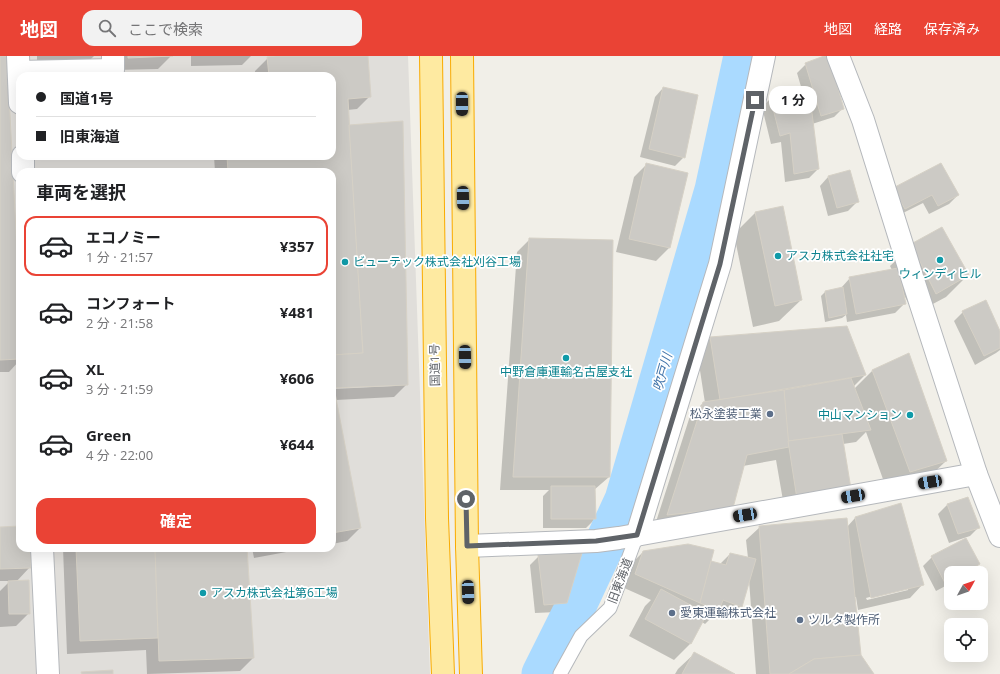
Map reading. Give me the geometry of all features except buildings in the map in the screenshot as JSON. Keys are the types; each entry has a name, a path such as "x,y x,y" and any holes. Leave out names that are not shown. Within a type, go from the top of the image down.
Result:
{"highway":[{"name":"国道1号","path":"431,56 437,518 443,674"},
{"path":"462,56 467,546 471,674"}],"street":[{"path":"18,64 113,70 113,56"},
{"name":"旧東海道","path":"628,536 720,264 764,56"},
{"path":"838,56 863,120 976,474 1000,536"},
{"path":"467,546 596,541 976,474"},
{"path":"42,552 48,674"}],"lane":[{"name":"旧東海道","path":"560,674 581,636 610,608 628,536"}],"shaded area":[{"path":"0,56 408,56 430,674 0,674"}],"waterway":[{"name":"吹戸川","path":"542,674 572,614 625,500 715,190 744,56"}],"place":[{"name":"アスカ株式会社社宅","path":"778,256"},
{"name":"ウィンディヒル","path":"940,260"},
{"name":"ビューテック株式会社刈谷工場","path":"345,262"},
{"name":"中野倉庫運輸名古屋支社","path":"566,358"},
{"name":"松永塗装工業","path":"770,414"},
{"name":"中山マンション","path":"910,415"},
{"name":"アスカ株式会社第6工場","path":"203,593"},
{"name":"愛東運輸株式会社","path":"672,613"},
{"name":"ツルタ製作所","path":"800,620"}],"route":[{"path":"466,499 467,546 596,541 637,535 720,264 755,100"}]}
